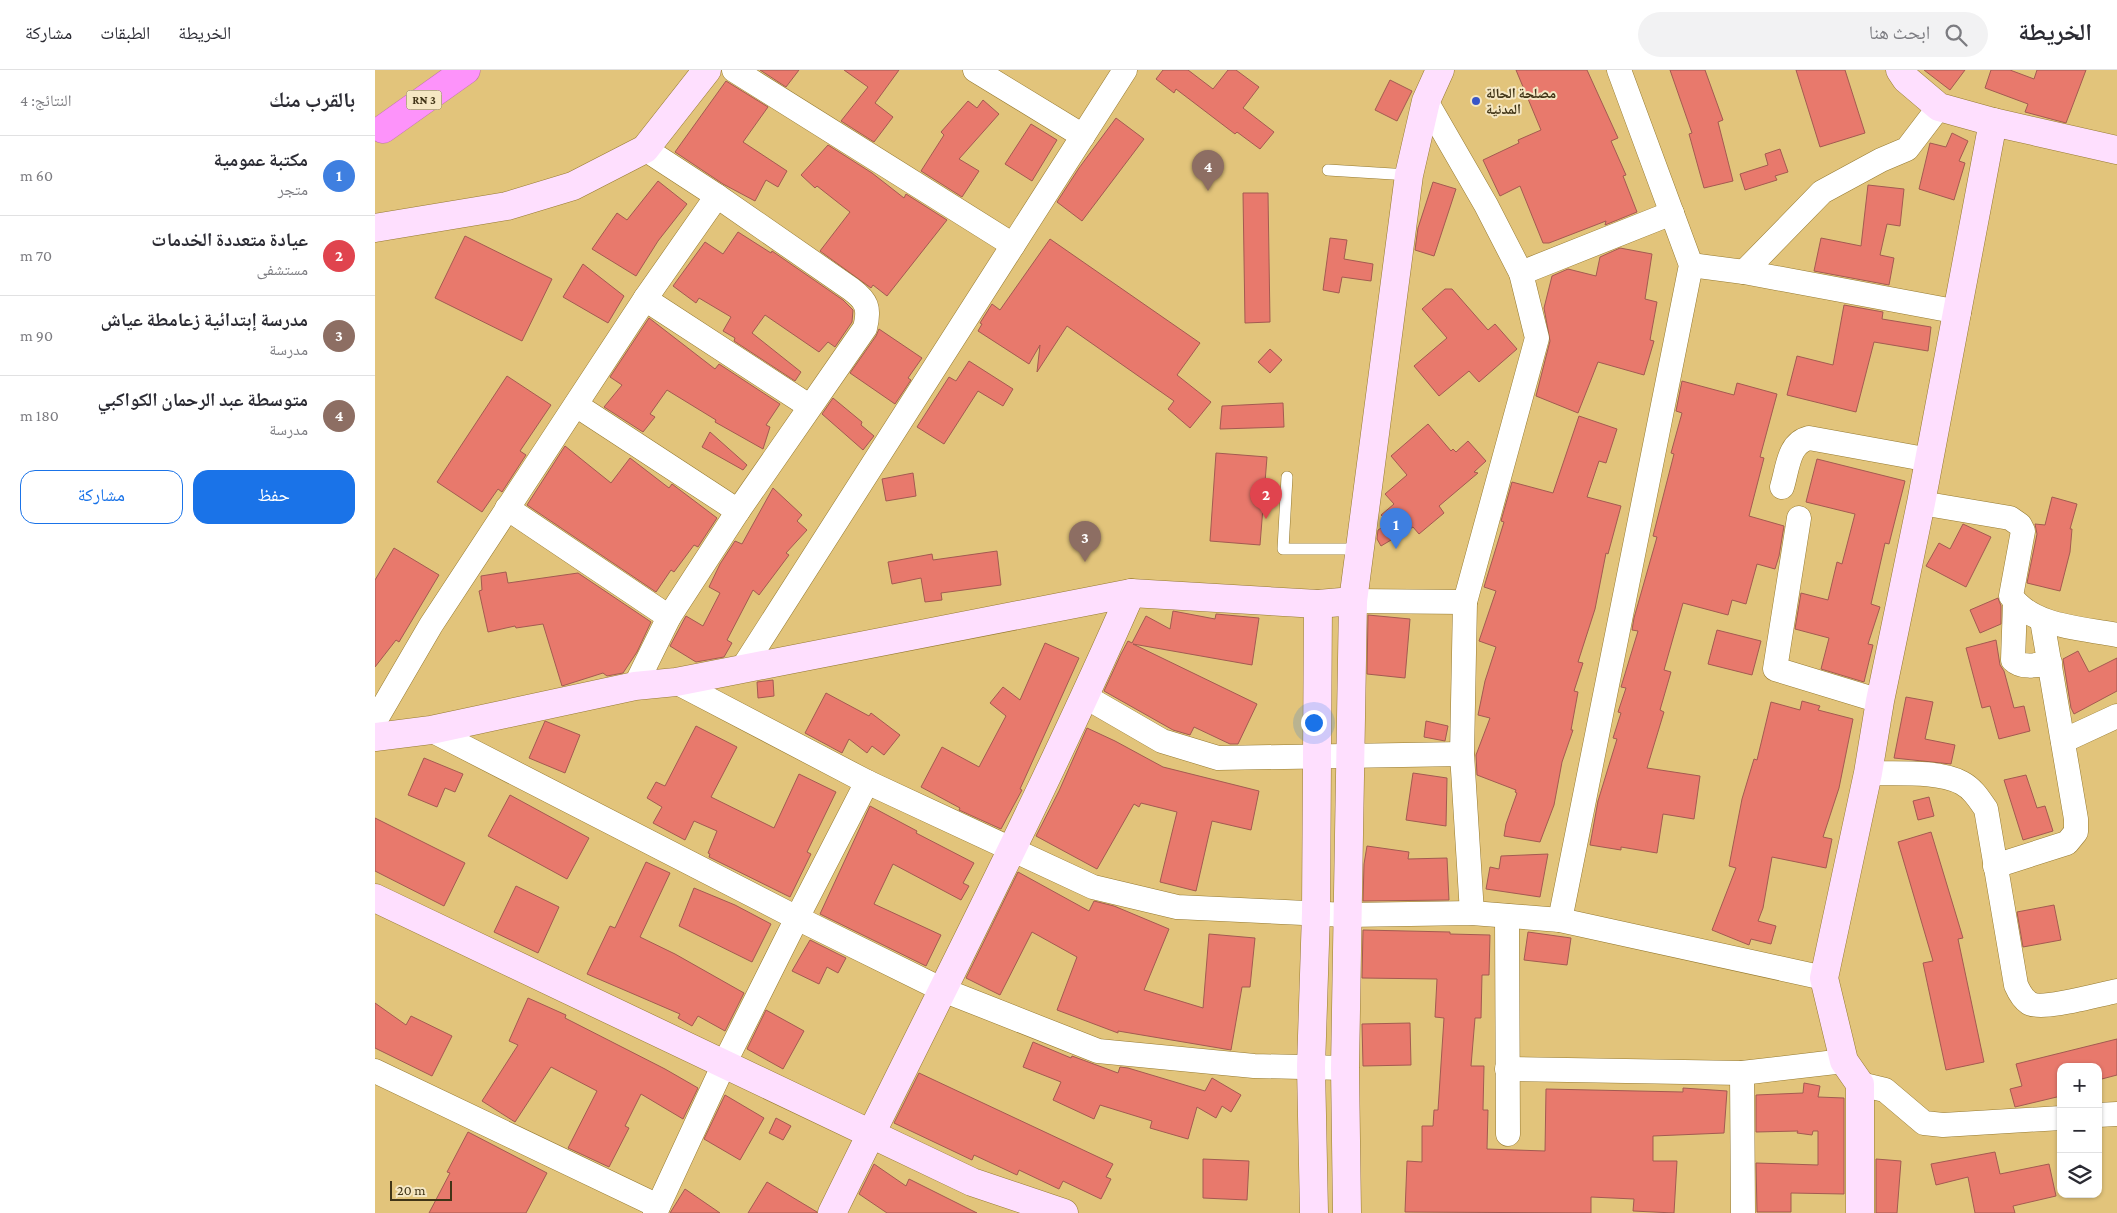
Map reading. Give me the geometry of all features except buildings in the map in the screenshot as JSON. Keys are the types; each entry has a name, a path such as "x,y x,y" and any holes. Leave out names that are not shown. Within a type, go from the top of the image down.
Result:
{"highway":[{"name":"RN 3","path":"444,70 383,129 466,70"}],"street":[{"path":"375,228 507,206 573,186 645,148 707,70"},
{"path":"734,70 1013,245"},
{"path":"975,70 1083,136"},
{"path":"742,669 1125,70"},
{"path":"1347,1213 1345,1068 1353,601 1358,549 1409,175 1426,101 1440,70"},
{"path":"1560,920 1691,265 1619,70"},
{"path":"1900,70 1906,79 1939,107 1993,122 2117,150"},
{"path":"1426,101 1486,205 1521,273 1537,338 1465,602 1462,754 1472,913"},
{"path":"1744,272 1822,192 1881,160 1907,149 1939,107"},
{"path":"1860,1213 1860,1084 1844,1060 1824,978 1868,773 1880,701 1959,312 1993,122"},
{"path":"635,686 669,618 738,511 809,406 865,328 868,316 867,307 861,297 851,289 645,148"},
{"path":"375,721 431,625 507,508 645,299 717,196"},
{"path":"1521,273 1672,213"},
{"path":"1691,265 1744,272 1959,312"},
{"path":"645,299 809,406"},
{"path":"576,405 738,511"},
{"path":"1783,487 1793,448 1799,440 1809,438 1929,460"},
{"path":"1921,503 2010,518 2020,525 2023,531 2011,596 2015,603 2042,620 2117,635"},
{"path":"507,508 669,618"},
{"path":"1799,518 1775,669 1880,701"},
{"path":"375,737 431,730 635,686 676,682 1131,593 1318,604 1353,601 1465,602"},
{"path":"832,1213 1013,849 1086,697 1131,593"},
{"path":"2015,603 2013,660 2017,664 2026,666 2050,663"},
{"path":"1313,1213 1311,1067 1319,756 1318,604"},
{"path":"1995,866 2067,843 2076,832 2076,819 2042,620"},
{"path":"676,682 867,782 1093,887 1177,907 1347,915 1472,913 1560,920 1824,978"},
{"path":"1086,697 1162,741 1218,758 1462,754"},
{"path":"2063,742 2117,716"},
{"path":"431,730 797,918 943,990 1097,1051 1254,1066 1345,1068"},
{"path":"1868,773 1943,776 1962,783 1976,794 1986,809 2016,985 2022,996 2031,1005 2046,1006 2117,991"},
{"path":"375,1071 656,1209 724,1064 867,782"},
{"path":"375,898 972,1182 1063,1213"},
{"path":"1507,916 1508,1134"},
{"path":"1507,1069 1742,1073 1844,1060"},
{"path":"1742,1073 1743,1213"},
{"path":"1860,1084 1885,1090 1924,1123 1943,1125 2057,1118"},
{"path":"2102,1115 2117,1114"}],"lane":[{"path":"1328,170 1409,175"},
{"path":"1287,477 1283,549 1358,549"}],"place":[{"name":"مصلحة الحالة المدنية","path":"1476,101"},
{"name":"متوسطة عبد الرحمان الكواكبي","path":"1208,191"},
{"name":"عيادة متعددة الخدمات","path":"1266,519"},
{"name":"مكتبة عمومية","path":"1396,549"},
{"name":"مدرسة إبتدائية زعامطة عياش","path":"1085,562"}]}
